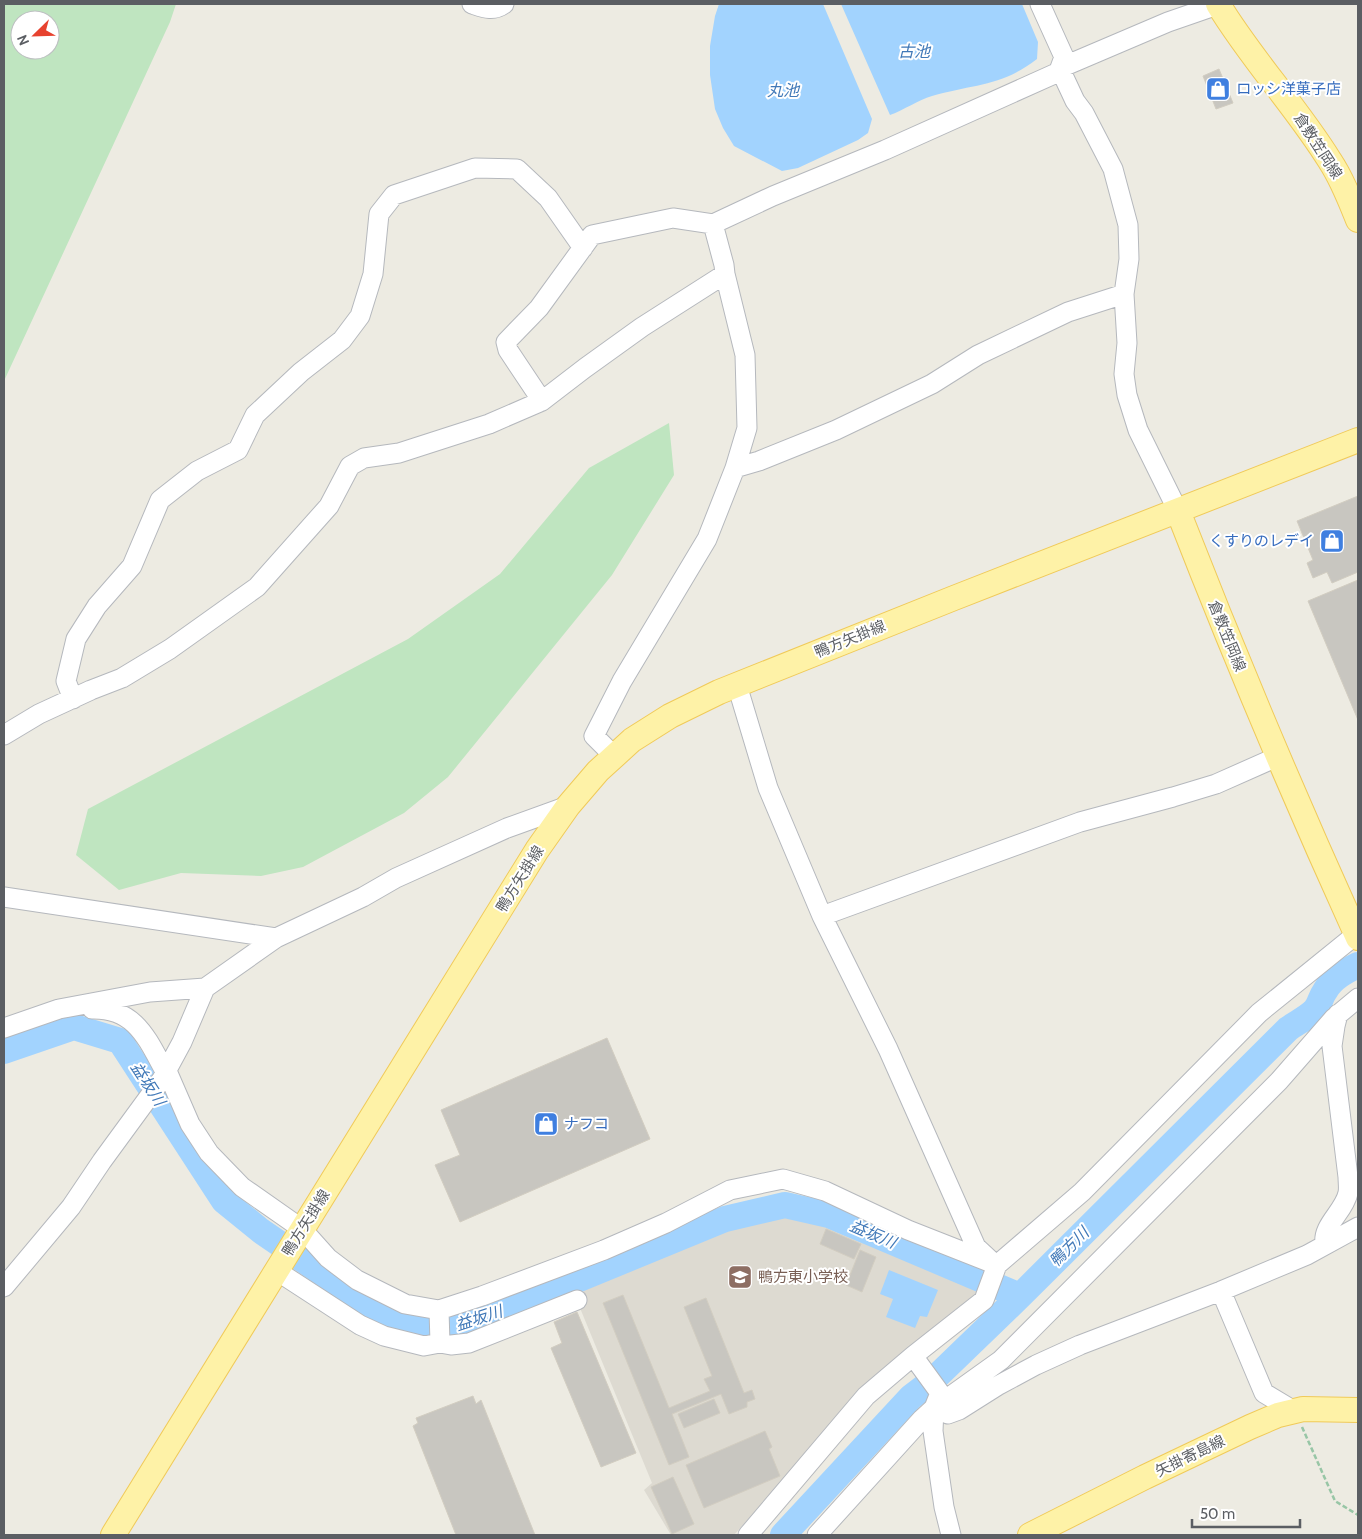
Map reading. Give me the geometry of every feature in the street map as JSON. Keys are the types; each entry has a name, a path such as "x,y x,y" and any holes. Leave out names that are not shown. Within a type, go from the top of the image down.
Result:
{"main road":[{"name":"倉敷笠岡線","path":"1219,4 1236,32 1313,134 1332,163 1358,220"},
{"path":"1178,511 1358,440"},
{"name":"倉敷笠岡線","path":"1178,511 1277,757 1358,935"},
{"name":"鴨方矢掛線","path":"114,1535 537,850 568,806 598,771 632,740 670,716 736,685 963,594 1178,511"},
{"name":"矢掛寄島線","path":"1030,1535 1250,1426 1278,1415 1303,1409 1331,1408 1358,1410"}],"street":[{"path":"472,4 490,9 498,8 504,4"},
{"path":"1040,4 1064,57 1060,69 1075,101 1084,113 1113,169 1128,225 1129,259 1124,294 1127,343 1124,374 1127,395 1138,430 1178,511"},
{"path":"542,401 508,350 506,342 539,308 592,235 673,218 713,224 773,196 885,150 1060,69 1168,22 1219,4"},
{"path":"73,699 66,681 76,639 97,606 132,566 160,500 197,472 238,450 255,415 301,372 342,340 360,316 373,274 379,214 394,195 475,168 517,168 548,198 583,248"},
{"path":"614,756 594,736 622,682 707,539 735,468 747,428 745,355 713,224"},
{"path":"4,735 39,714 122,678 170,649 257,588 329,506 350,466 364,458 398,453 489,424 542,401 642,327 725,274"},
{"path":"735,468 759,461 836,430 923,389 978,355 1068,312 1124,294"},
{"path":"736,685 768,788 822,916 888,1049 976,1247 996,1266"},
{"path":"822,916 1080,822 1216,784 1277,757"},
{"path":"4,1286 71,1207 165,1074 205,988 276,938 363,897 396,878 490,836 568,806"},
{"path":"4,897 276,938"},
{"path":"748,1535 866,1396 915,1360 984,1300 996,1266 1082,1192 1259,1013 1358,935"},
{"path":"4,1028 59,1009 150,992 205,988"},
{"path":"817,1535 937,1400 1001,1360 1279,1081 1338,1014 1358,998"},
{"path":"59,1009 106,1008 126,1016 142,1030 190,1124 209,1153 242,1187 301,1232 328,1258 357,1280 406,1304 439,1310 515,1284 604,1250 730,1190 783,1179 825,1191 908,1230 996,1266"},
{"path":"1325,1244 1326,1230 1339,1213 1348,1193 1348,1177 1332,1046 1334,1026 1338,1014"},
{"path":"915,1360 937,1400 948,1414 1005,1382 1080,1345 1221,1291 1307,1255 1358,1227"},
{"path":"280,1265 360,1325 384,1336 424,1346 440,1344 451,1346 469,1342 577,1300"},
{"path":"1221,1291 1264,1393 1294,1411"},
{"path":"439,1310 440,1344"},
{"path":"937,1400 933,1431 944,1507 951,1535"}],"path":[{"path":"1294,1411 1335,1501 1358,1515"}],"shaded area":[{"name":"鴨方東小学校","path":"773,1203 845,1225 977,1290 975,1296 865,1388 734,1535 671,1535 644,1490 652,1483 573,1291"}],"green space":[{"path":"4,4 176,4 170,22 4,381"},
{"path":"669,423 674,475 612,575 448,777 404,813 303,867 261,876 181,873 119,890 76,855 88,809 408,639 500,574 589,468"}],"water":[{"name":"丸池","path":"719,4 823,4 872,119 868,133 858,140 798,168 782,171 734,146 723,128 715,109 710,75 710,46"},
{"name":"古池","path":"841,4 1022,4 1038,42 1037,59 1024,68 999,80 932,96 890,115"},
{"path":"889,1270 938,1290 927,1317 920,1316 915,1328 886,1317 893,1299 880,1294"}],"building":[{"name":"ロッシ洋菓子店","path":"1219,69 1233,103 1216,109 1203,76"},
{"name":"くすりのレデイ","path":"1358,496 1358,572 1332,583 1327,572 1313,578 1307,563 1313,560 1297,521"},
{"path":"1358,580 1358,720 1308,601"},
{"name":"ナフコ","path":"607,1038 650,1139 460,1222 435,1165 460,1155 441,1110"},
{"path":"826,1229 861,1244 854,1259 820,1244"},
{"path":"860,1250 876,1257 862,1292 846,1285"},
{"path":"623,1295 669,1408 710,1391 704,1379 712,1376 684,1307 706,1298 744,1393 752,1390 755,1399 747,1402 747,1407 729,1414 721,1394 672,1414 689,1457 669,1465 603,1303"},
{"path":"577,1312 636,1453 601,1467 551,1348 562,1343 554,1322"},
{"path":"473,1396 476,1404 481,1400 535,1535 456,1535 413,1426 418,1423 416,1418"},
{"path":"714,1399 720,1413 684,1428 678,1414"},
{"path":"765,1431 772,1447 769,1449 780,1476 704,1508 686,1465"},
{"path":"673,1477 694,1524 672,1534 651,1487"}],"waterway":[{"name":"鴨方川","path":"783,1535 911,1397 932,1381 1020,1296 1288,1029 1314,1011 1331,982 1344,972 1358,965"},
{"name":"益坂川","path":"4,1051 74,1027 120,1041 224,1201 261,1231 379,1312 406,1325 448,1328 472,1323 725,1219 785,1205 829,1215 1020,1296"}],"place":[{"name":"ロッシ洋菓子店","path":"1218,89"},
{"name":"くすりのレデイ","path":"1332,541"},
{"name":"ナフコ","path":"546,1124"},
{"name":"鴨方東小学校","path":"740,1277"}]}
